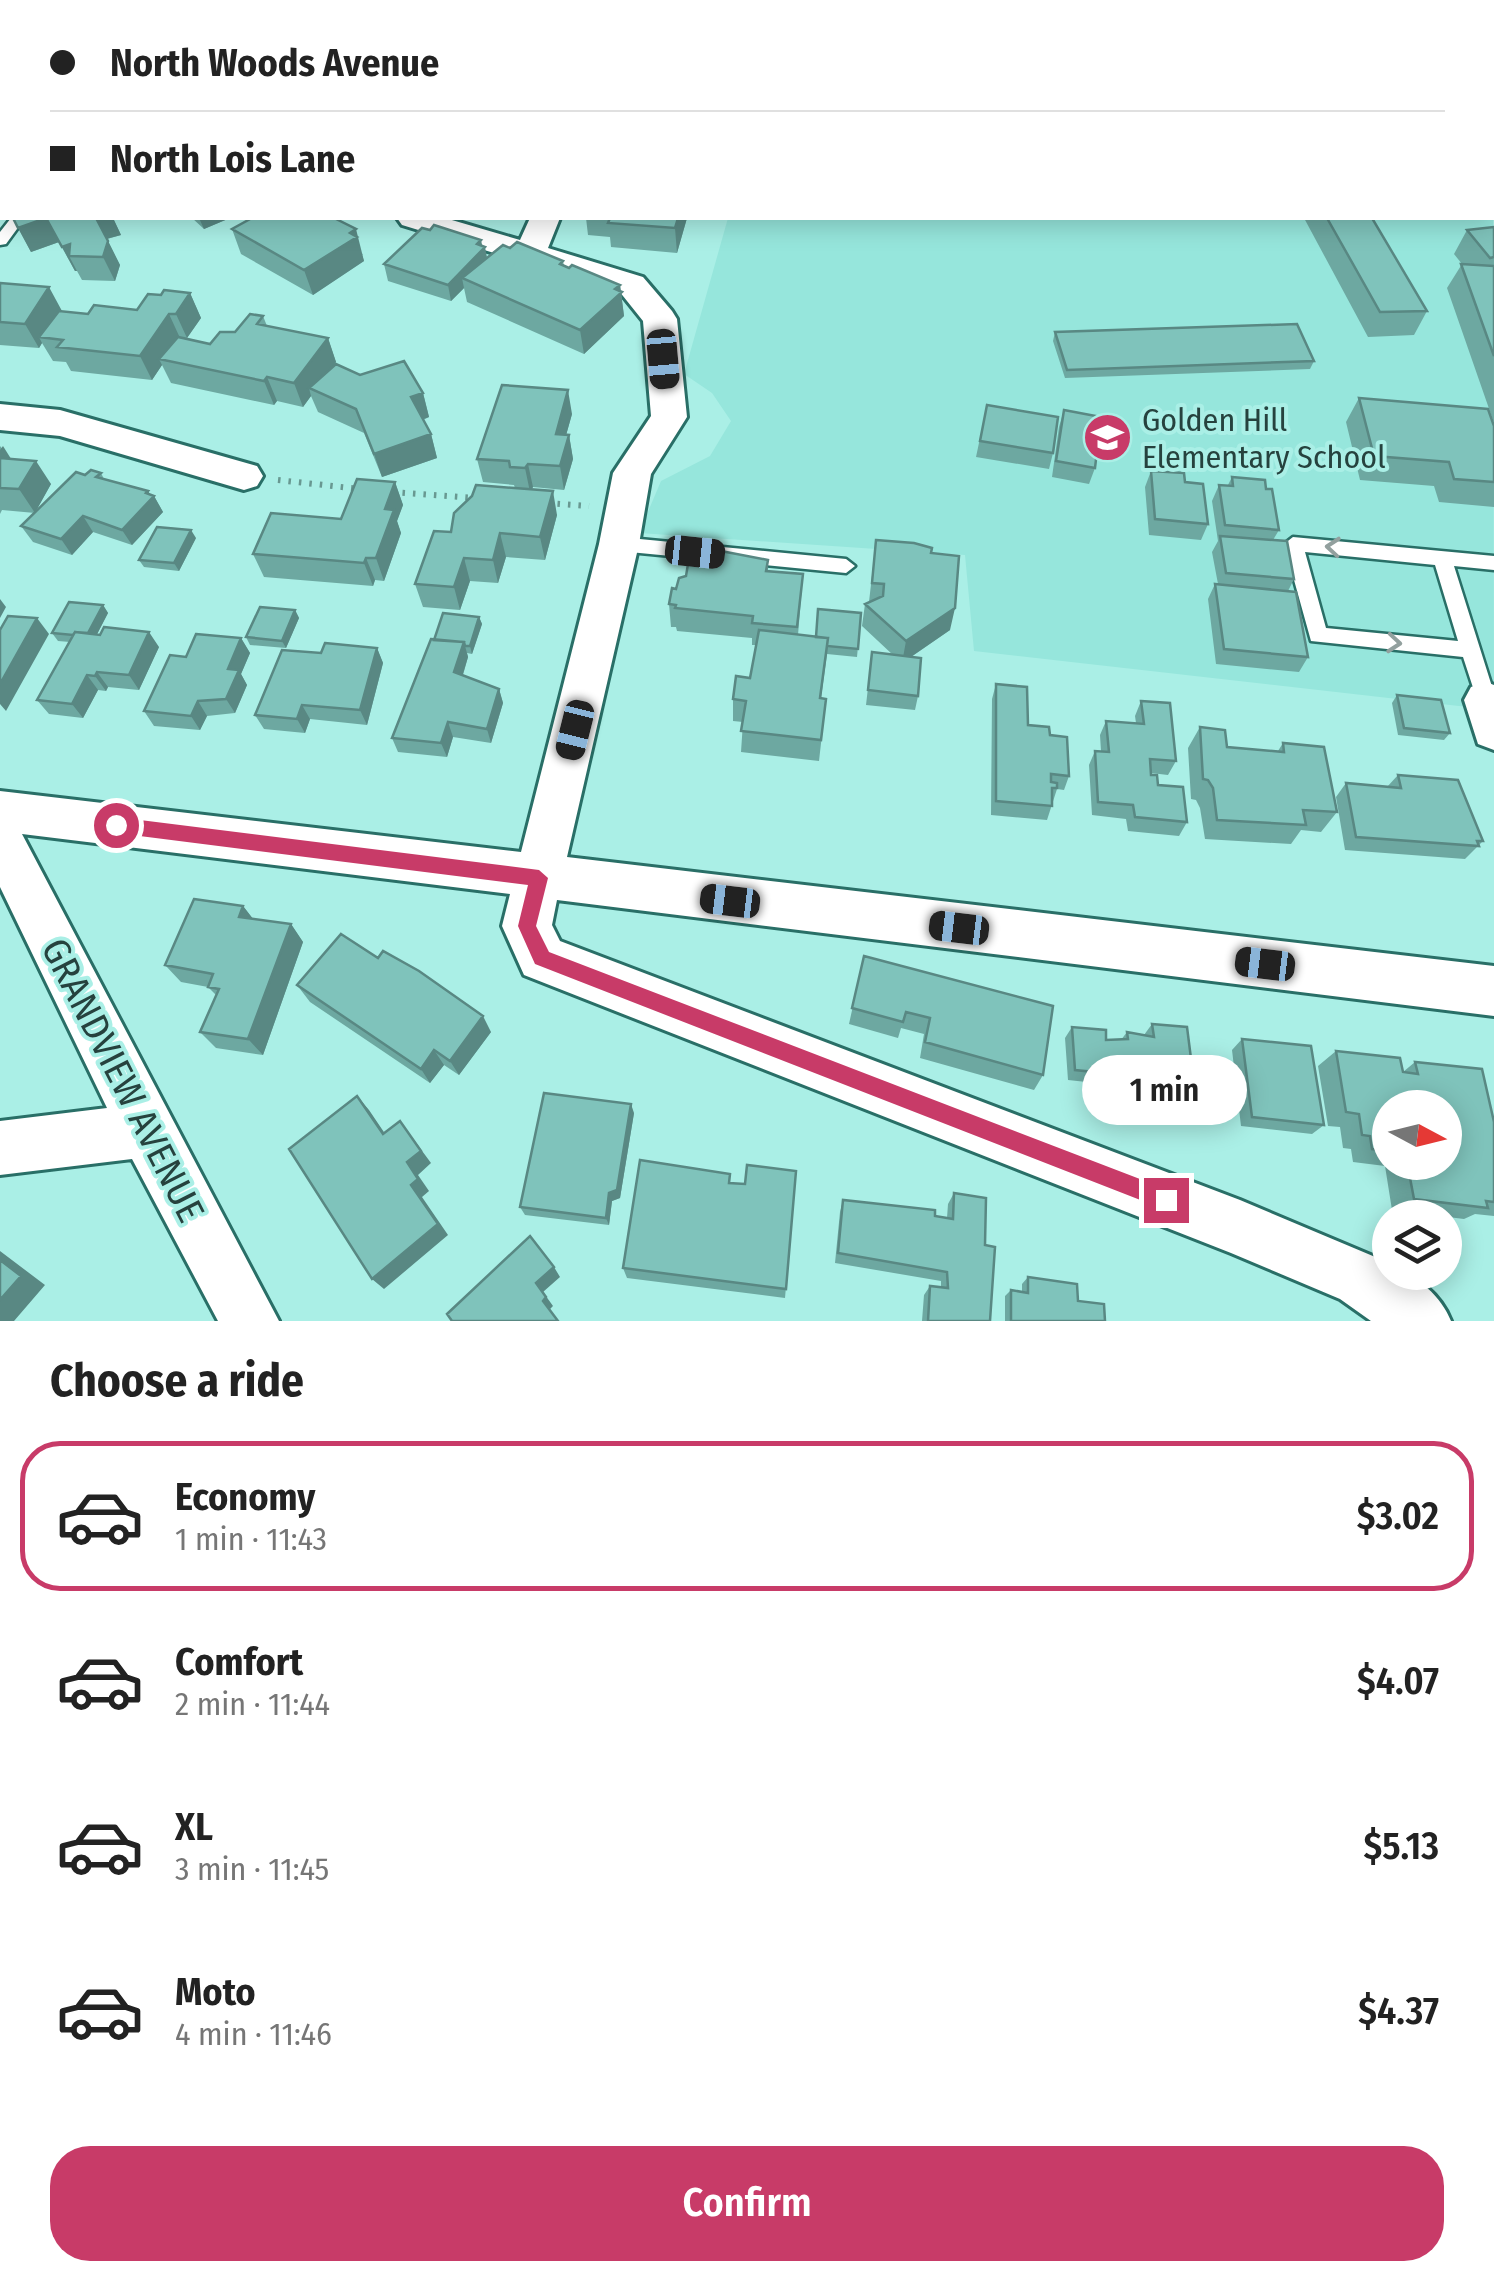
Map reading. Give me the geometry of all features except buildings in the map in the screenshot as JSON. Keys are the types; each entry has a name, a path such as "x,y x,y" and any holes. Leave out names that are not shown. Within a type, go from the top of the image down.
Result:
{"street":[{"path":"420,220 632,284 660,319 668,417 632,472 527,926 542,958 1240,1228 1360,1279 1422,1321"},
{"path":"530,253 544,220"},
{"path":"0,417 60,423 244,476"},
{"path":"0,810 1494,991"},
{"name":"GRANDVIEW AVENUE","path":"0,838 146,1130 250,1321"},
{"path":"0,1148 146,1130"}],"lane":[{"path":"1,241 17,220"},
{"path":"622,526 846,566"},
{"path":"1470,650 1318,635 1293,544 1494,563"},
{"path":"1442,558 1490,715"}],"path":[{"path":"244,476 368,490"},
{"path":"387,491 486,498"},
{"path":"546,503 622,526"}],"shaded area":[{"name":"Golden Hill Elementary School","path":"727,220 1493,220 1494,710 974,651 965,555 639,533 661,481 710,456 731,421 712,393 684,374"}],"place":[{"name":"Golden Hill Elementary School","path":"1107,438"}],"route":[{"path":"116,825 539,878 527,926 542,958 1166,1200"}]}
